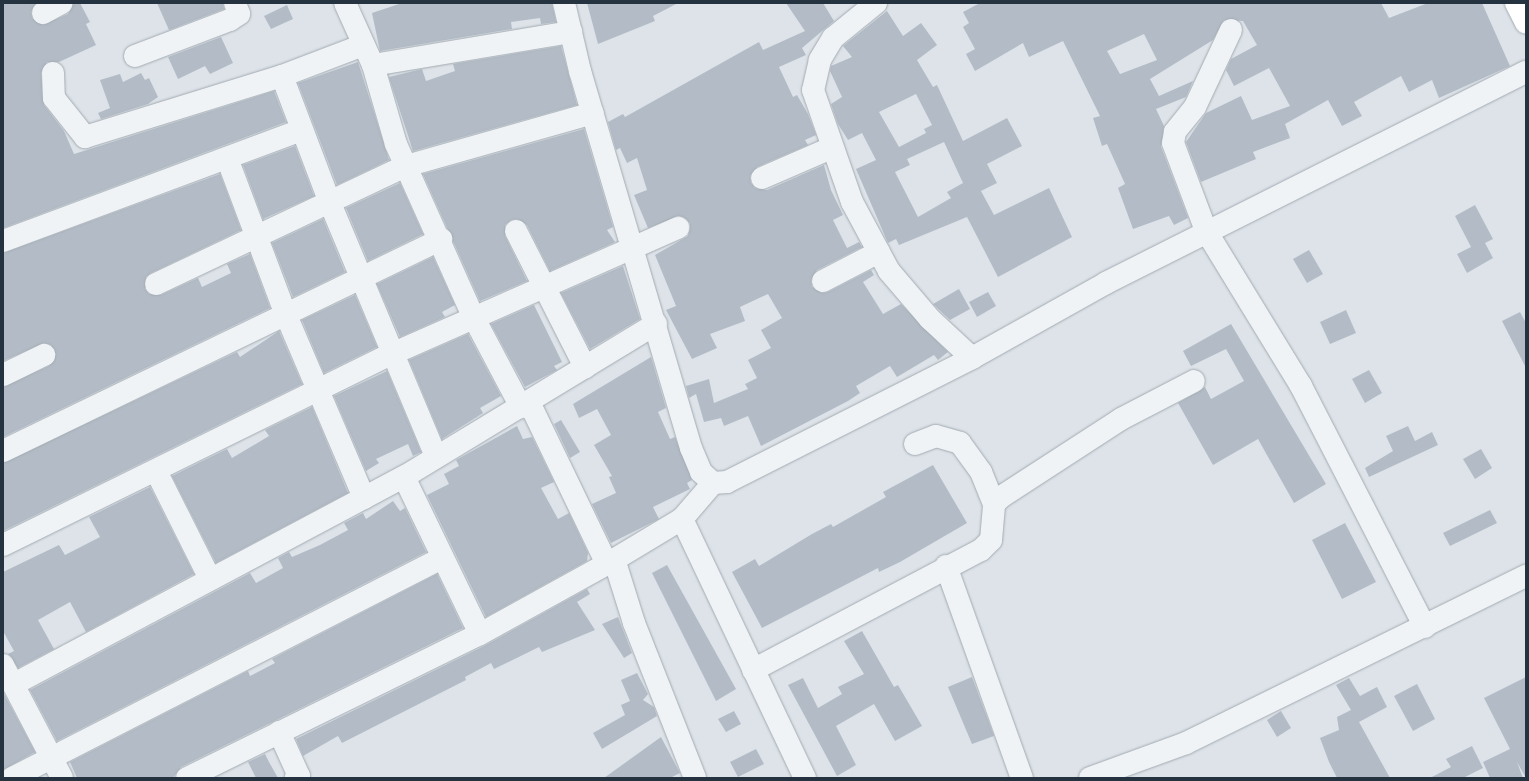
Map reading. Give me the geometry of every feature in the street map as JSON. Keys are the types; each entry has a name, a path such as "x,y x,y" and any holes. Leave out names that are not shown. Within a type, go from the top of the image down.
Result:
{"main road":[{"path":"1516,3 1526,23"}],"street":[{"path":"135,56 230,20 238,14 235,3"},
{"path":"345,3 372,65 396,144 441,239 474,318 525,404 611,562 695,778"},
{"path":"564,3 570,32 593,113 656,324 691,448 701,472 713,483"},
{"path":"876,3 834,38 820,60 813,90 825,116 831,148 852,202 889,271 930,319 972,358"},
{"path":"1231,30 1195,107 1175,132 1173,143 1206,231 1301,386 1425,627"},
{"path":"372,65 570,32"},
{"path":"53,74 54,98 85,137 282,76 363,45"},
{"path":"187,778 480,634 611,562 682,519 713,483 726,482 972,358 1206,231 1526,72"},
{"path":"282,76 301,130 330,203 362,275 392,354 436,456"},
{"path":"156,284 406,166 593,113"},
{"path":"3,241 301,130"},
{"path":"762,178 831,148"},
{"path":"227,158 258,235 286,316 364,498"},
{"path":"3,545 318,392 392,354 678,228"},
{"path":"516,231 546,287 584,367"},
{"path":"3,451 286,316 362,275 441,239"},
{"path":"824,281 879,252"},
{"path":"14,684 404,477 436,456 525,404 656,324"},
{"path":"3,375 44,355"},
{"path":"994,504 1121,419 1194,381"},
{"path":"753,670 946,566 981,550 991,540 994,504 981,472 960,443 936,436 915,444"},
{"path":"156,471 210,579"},
{"path":"404,477 480,634"},
{"path":"682,519 805,778"},
{"path":"12,778 442,558"},
{"path":"946,566 1022,778"},
{"path":"1090,778 1186,743 1425,627 1526,576"},
{"path":"3,665 62,778"},
{"path":"279,732 300,776 296,778"}],"building":[{"path":"3,3 36,3 31,12 32,18 43,25 68,14 74,3 80,3 90,22 86,24 96,45 59,62 47,62 41,73 44,105 64,131 74,154 274,91 286,122 3,228"},
{"path":"157,3 223,3 224,9 169,30"},
{"path":"402,3 552,3 556,22 541,24 540,18 511,22 512,29 380,51 372,13"},
{"path":"587,3 678,3 653,16 655,21 598,44"},
{"path":"786,3 823,3 834,21 802,48 806,55 779,67 793,97 797,95 808,114 816,135 805,140 808,145 757,167 750,176 751,183 755,188 767,190 824,165 831,190 843,215 833,220 847,248 859,242 862,247 817,270 811,280 812,287 822,293 828,292 871,270 874,275 863,282 883,314 901,304 948,352 938,360 934,355 897,377 890,366 856,386 860,393 848,401 761,446 748,416 724,426 721,418 704,422 696,394 689,398 686,386 709,379 714,403 748,389 745,384 757,378 748,360 771,348 761,330 782,318 768,294 740,307 745,321 710,334 717,348 692,359 666,310 676,306 655,255 688,236 690,223 679,216 648,228 634,195 647,190 637,158 627,163 620,148 616,150 608,122 623,114 625,117 759,42 763,50 805,31"},
{"path":"980,3 1381,3 1389,18 1428,3 1482,3 1510,66 1439,98 1432,80 1409,92 1401,76 1354,102 1362,116 1342,126 1328,100 1285,124 1290,138 1253,152 1256,159 1201,182 1186,142 1206,113 1241,96 1252,120 1290,106 1269,68 1234,86 1226,70 1231,59 1257,45 1243,21 1224,20 1213,40 1150,79 1159,96 1193,81 1186,97 1156,109 1164,126 1161,147 1188,218 1174,225 1169,216 1133,229 1118,188 1125,184 1107,144 1102,146 1093,118 1100,116 1063,41 1029,57 1023,43 975,71 966,54 975,49 963,27 969,23 963,12","holes":["1144,34 1157,60 1120,74 1107,51"]},
{"path":"287,5 293,19 271,29 264,16"},
{"path":"887,11 903,36 921,23 937,45 917,60 933,87 937,85 963,141 1007,118 1022,146 987,164 997,183 981,191 994,215 1049,188 1072,237 998,277 967,217 899,245 896,239 888,243 856,169 876,160 862,133 848,140 838,124 831,104 842,97 830,71 831,66 852,57 843,46","holes":["916,94 932,125 924,129 926,133 899,147 879,112","944,142 963,183 947,192 951,198 918,217 895,172 910,165 907,159"]},
{"path":"221,37 233,63 210,74 205,66 178,79 168,57"},
{"path":"561,46 577,105 413,151 389,77 422,69 426,81 455,71 453,64"},
{"path":"358,62 389,160 337,185 298,83"},
{"path":"141,73 145,80 149,78 158,97 148,104 101,119 98,113 110,108 100,80 120,74 123,82"},
{"path":"584,129 613,227 607,230 615,242 550,271 527,225 517,219 511,220 505,225 505,236 527,281 480,301 423,174"},
{"path":"295,146 314,196 263,219 243,165"},
{"path":"220,174 241,230 151,273 146,277 145,289 149,294 161,295 198,278 202,287 231,273 227,264 250,254 270,308 3,437 3,387 49,366 56,355 51,345 44,343 3,361 3,253"},
{"path":"400,183 423,234 368,261 346,208"},
{"path":"1475,205 1493,239 1485,243 1493,258 1467,273 1457,254 1471,247 1455,216"},
{"path":"323,219 345,272 293,297 272,243"},
{"path":"1309,250 1323,274 1307,283 1293,259"},
{"path":"433,257 455,305 442,312 445,317 400,337 377,284"},
{"path":"623,266 640,319 590,349 561,293"},
{"path":"959,289 970,309 950,320 933,304"},
{"path":"988,292 996,306 977,317 969,302"},
{"path":"355,295 377,347 324,373 302,320"},
{"path":"534,305 562,362 554,366 557,370 525,387 491,324"},
{"path":"1346,310 1356,333 1330,344 1320,322"},
{"path":"1520,312 1526,323 1526,368 1502,321"},
{"path":"1231,324 1326,484 1294,503 1258,439 1213,465 1178,403 1205,387 1211,399 1244,381 1226,349 1191,366 1183,351"},
{"path":"279,331 302,384 3,531 3,463 237,352 240,357"},
{"path":"468,334 501,396 480,408 483,413 442,439 409,360"},
{"path":"651,357 666,408 658,412 670,439 675,437 692,480 687,483 690,489 653,507 659,519 611,543 592,504 616,493 609,477 612,476 594,445 611,435 597,409 579,418 573,404"},
{"path":"1369,370 1382,393 1365,403 1352,379"},
{"path":"387,371 421,452 413,456 408,444 376,459 379,463 366,471 334,396"},
{"path":"312,407 348,493 216,563 172,476 227,449 232,458 269,436 265,430"},
{"path":"561,420 580,452 570,458 554,424"},
{"path":"517,426 523,439 532,437 554,482 541,488 558,519 569,513 588,553 587,561 486,617 427,495 449,484 444,474 459,466 456,460"},
{"path":"1408,426 1415,441 1432,432 1438,445 1369,477 1365,468 1393,451 1386,436"},
{"path":"1481,449 1492,468 1475,479 1463,459"},
{"path":"933,465 967,523 900,562 879,572 878,568 762,628 732,572 755,559 759,566 812,534 831,524 833,527 886,497 883,492"},
{"path":"150,487 194,574 86,632 70,602 38,620 54,649 18,668 8,654 14,651 3,631 3,572 59,545 65,555 100,537 89,517"},
{"path":"393,501 400,511 405,508 426,552 57,741 30,690 250,573 256,583 283,568 278,558 289,552 292,557 320,545 348,530 344,523 363,513 366,519"},
{"path":"1490,510 1497,523 1450,546 1443,533"},
{"path":"1345,523 1376,582 1342,599 1312,540"},
{"path":"667,565 736,689 716,701 652,573"},
{"path":"437,574 463,628 181,767 173,778 77,778 70,762 248,671 250,676 275,663 272,659"},
{"path":"587,589 590,594 577,602 595,630 542,652 539,647 494,669 491,663 465,677 466,680 342,743 338,736 303,756 296,739 486,645"},
{"path":"618,617 632,653 624,658 602,624"},
{"path":"862,631 894,687 898,685 922,726 895,741 874,704 836,726 856,765 837,776 788,685 803,678 818,708 842,694 838,687 864,674 844,641"},
{"path":"637,673 648,694 643,700 654,707 657,716 602,749 593,733 625,715 621,705 630,701 621,680"},
{"path":"972,677 994,736 972,744 948,687"},
{"path":"1526,677 1526,778 1517,762 1523,778 1490,778 1483,762 1510,749 1484,698"},
{"path":"1349,678 1360,696 1377,687 1387,707 1359,722 1390,778 1337,778 1329,762 1320,738 1339,730 1337,717 1351,710 1336,685"},
{"path":"1417,684 1435,719 1413,731 1394,696"},
{"path":"3,692 35,752 3,770"},
{"path":"734,711 741,724 726,732 718,719"},
{"path":"1281,711 1291,728 1277,737 1267,720"},
{"path":"661,737 680,773 670,778 604,778"},
{"path":"1472,746 1483,768 1463,778 1430,778 1451,767 1446,759"},
{"path":"756,749 764,764 738,777 730,762"},
{"path":"265,754 278,778 256,778 248,762"}]}
